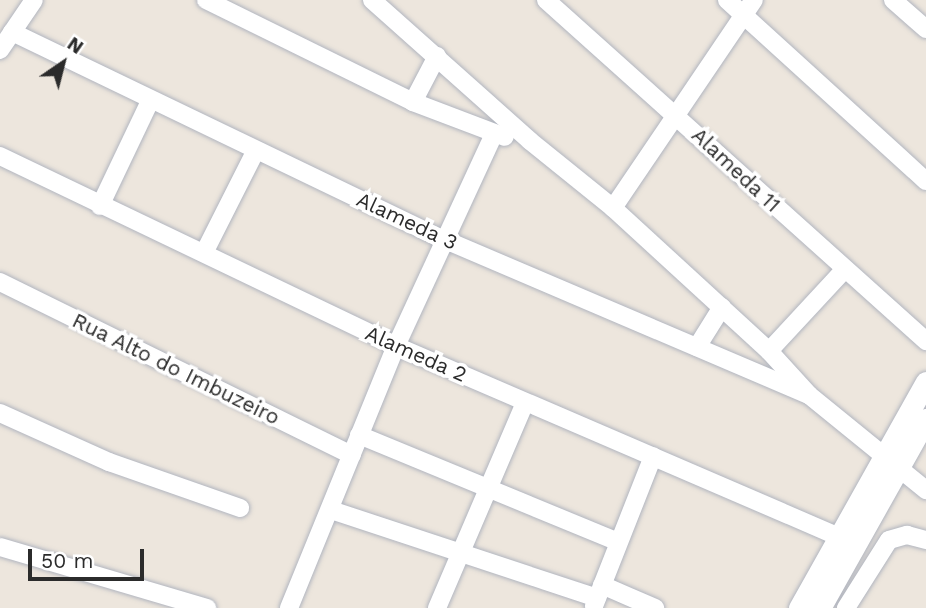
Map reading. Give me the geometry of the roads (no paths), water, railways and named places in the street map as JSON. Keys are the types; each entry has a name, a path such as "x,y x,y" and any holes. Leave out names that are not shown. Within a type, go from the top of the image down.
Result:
{"street":[{"path":"0,50 34,0"},
{"path":"206,0 413,102 494,135 530,141"},
{"path":"372,0 530,141 613,208 769,351 809,395 926,490"},
{"name":"Alameda 11","path":"546,0 926,341"},
{"path":"727,0 749,7 926,181"},
{"path":"893,0 926,29"},
{"path":"613,208 679,117 749,7"},
{"name":"Alameda 3","path":"12,32 150,101 443,239 809,395"},
{"path":"413,102 437,56"},
{"path":"100,206 150,101"},
{"path":"289,608 396,346 443,239 494,135"},
{"path":"204,253 256,150"},
{"name":"Alameda 2","path":"0,156 396,346 839,537"},
{"path":"769,351 844,270"},
{"name":"Rua Alto do Imbuzeiro","path":"0,282 352,455"},
{"path":"697,347 722,307"},
{"path":"820,608 926,382"},
{"path":"437,608 525,403"},
{"path":"0,413 109,462 240,508"},
{"path":"799,608 839,537 890,463 926,419"},
{"path":"359,435 618,542"},
{"path":"597,597 653,456"},
{"path":"331,510 597,597 655,608"},
{"path":"846,608 889,540 907,535 926,540"},
{"path":"0,547 206,608"}]}
